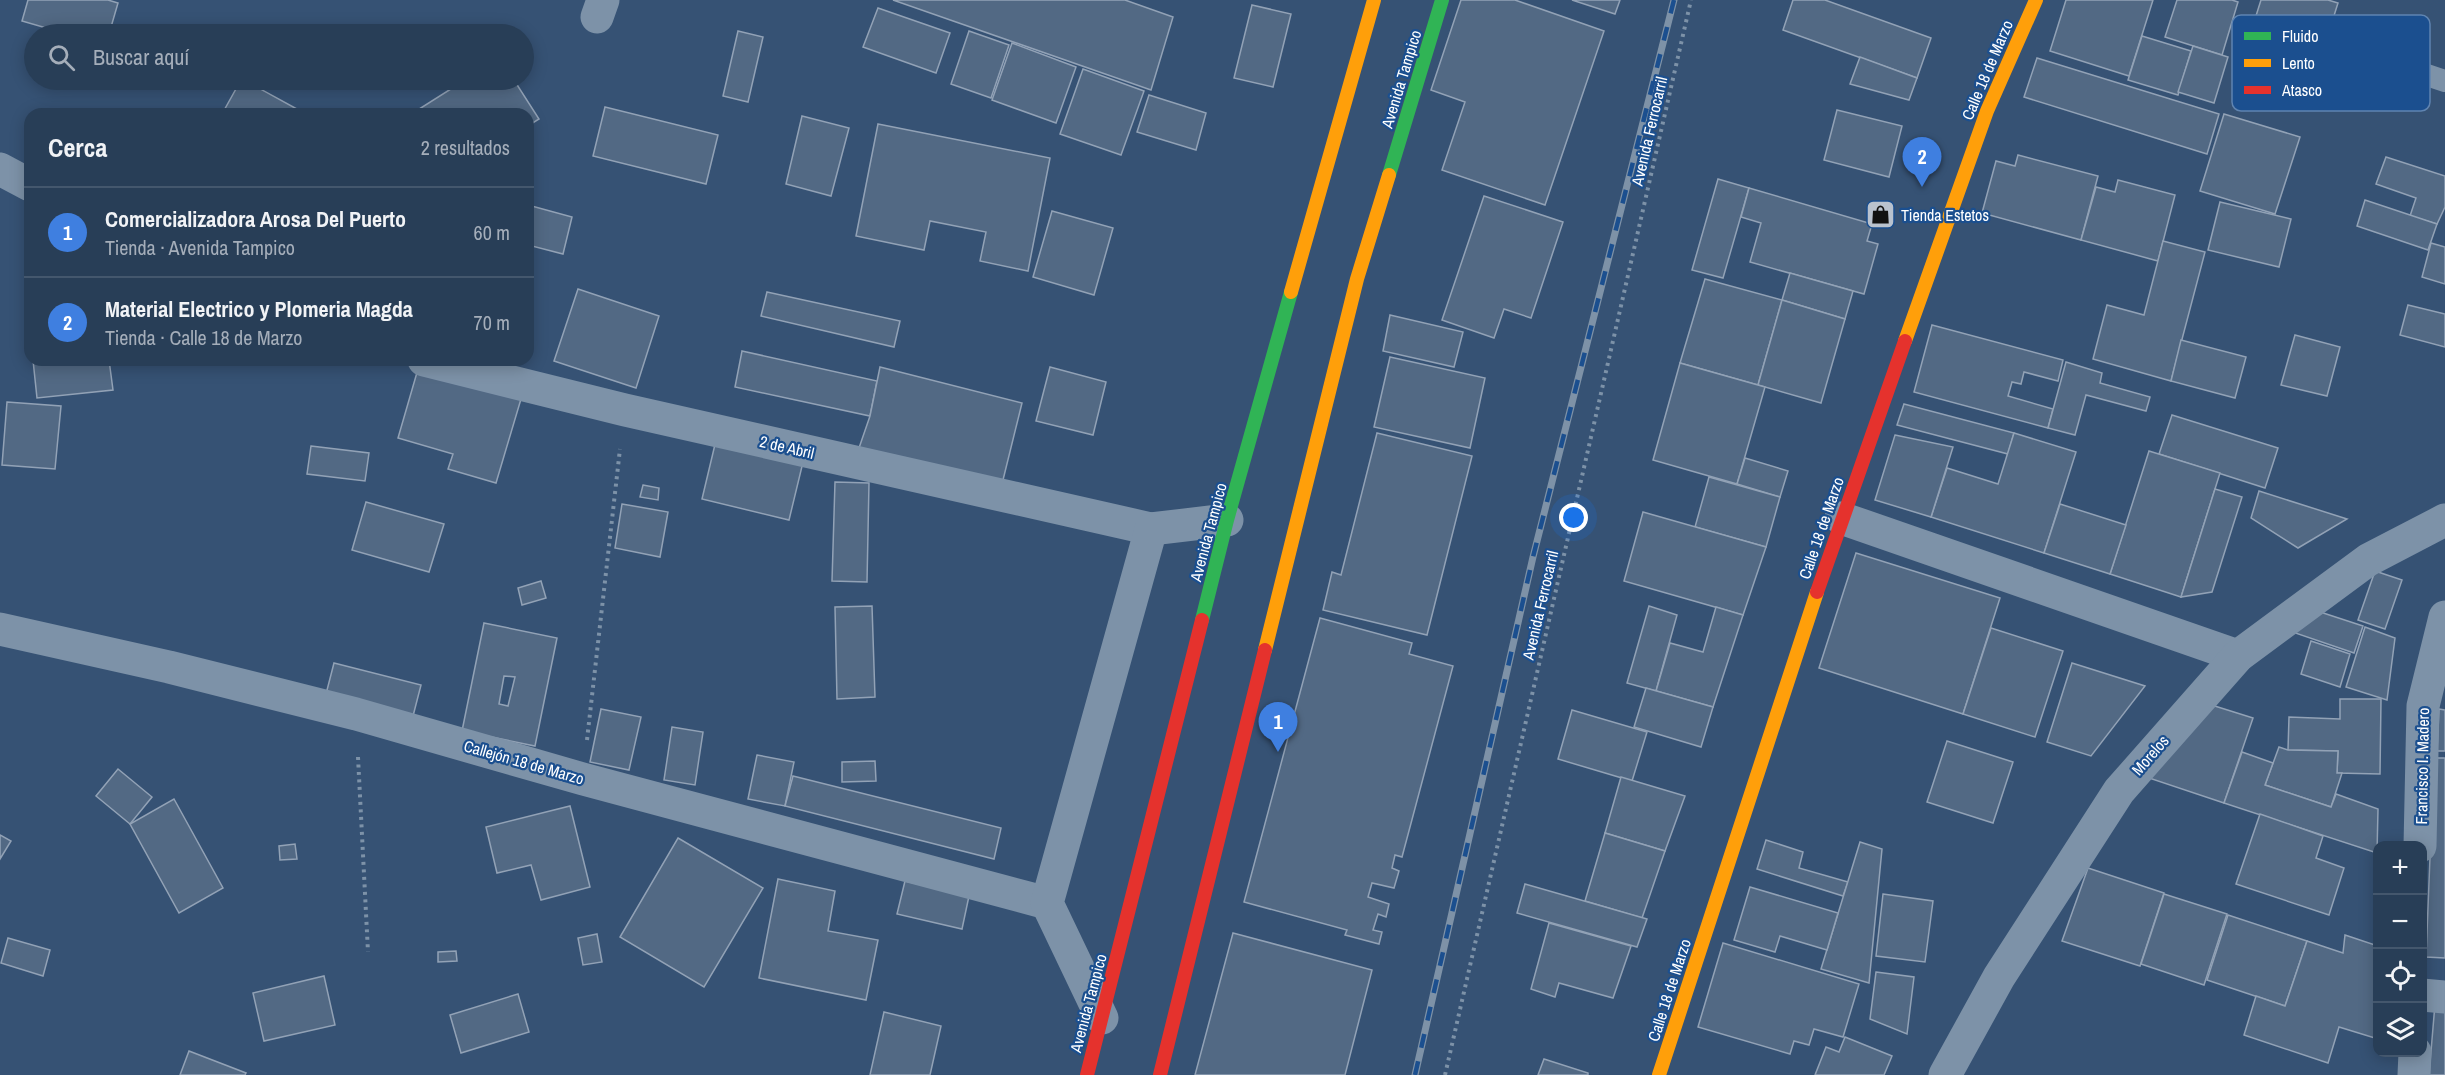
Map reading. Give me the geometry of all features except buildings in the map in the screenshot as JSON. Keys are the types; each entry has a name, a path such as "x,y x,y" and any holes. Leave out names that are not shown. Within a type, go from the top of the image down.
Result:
{"main road":[{"name":"Avenida Tampico","path":"1087,1075 1227,520 1374,0"},
{"name":"Avenida Tampico","path":"1160,1075 1357,279 1442,0"},
{"name":"Calle 18 de Marzo","path":"1659,1075 1841,518 1987,111 2036,0"}],"street":[{"path":"0,169 24,182"},
{"name":"2 de Abril","path":"448,366 625,410 1151,529 1227,520"},
{"path":"1841,518 2238,656"},
{"name":"Morelos","path":"1945,1075 1999,977 2119,791 2238,656 2368,560 2445,519"},
{"path":"1102,1018 1047,903 1151,529"},
{"name":"Francisco I. Madero","path":"2421,841 2423,706 2445,617"},
{"name":"Callejón 18 de Marzo","path":"0,629 169,667 356,714 583,779 1047,903"},
{"path":"2427,995 2445,997"},
{"path":"2414,1075 2415,1057"}],"lane":[{"path":"2430,76 2445,81"}],"path":[{"name":"Avenida Ferrocarril","path":"1444,1075 1691,0"},
{"path":"583,779 625,410"},
{"path":"356,714 368,952"}],"railway":[{"path":"1415,1075 1533,557 1674,0"}],"traffic: fast":[{"path":"1389,175 1442,0"},
{"path":"1202,620 1227,520 1291,292"}],"traffic: slow":[{"path":"1291,292 1374,0"},
{"path":"1905,341 1987,111 2036,0"},
{"path":"1265,650 1357,279 1389,175"},
{"path":"1659,1075 1817,592"}],"traffic: jam":[{"path":"1817,592 1905,341"},
{"path":"1087,1075 1202,620"},
{"path":"1160,1075 1265,650"}],"place":[{"name":"Material Electrico y Plomeria Magda","path":"1922,187"},
{"name":"Tienda Estetos","path":"1880,215"},
{"name":"Comercializadora Arosa Del Puerto","path":"1278,752"}]}
